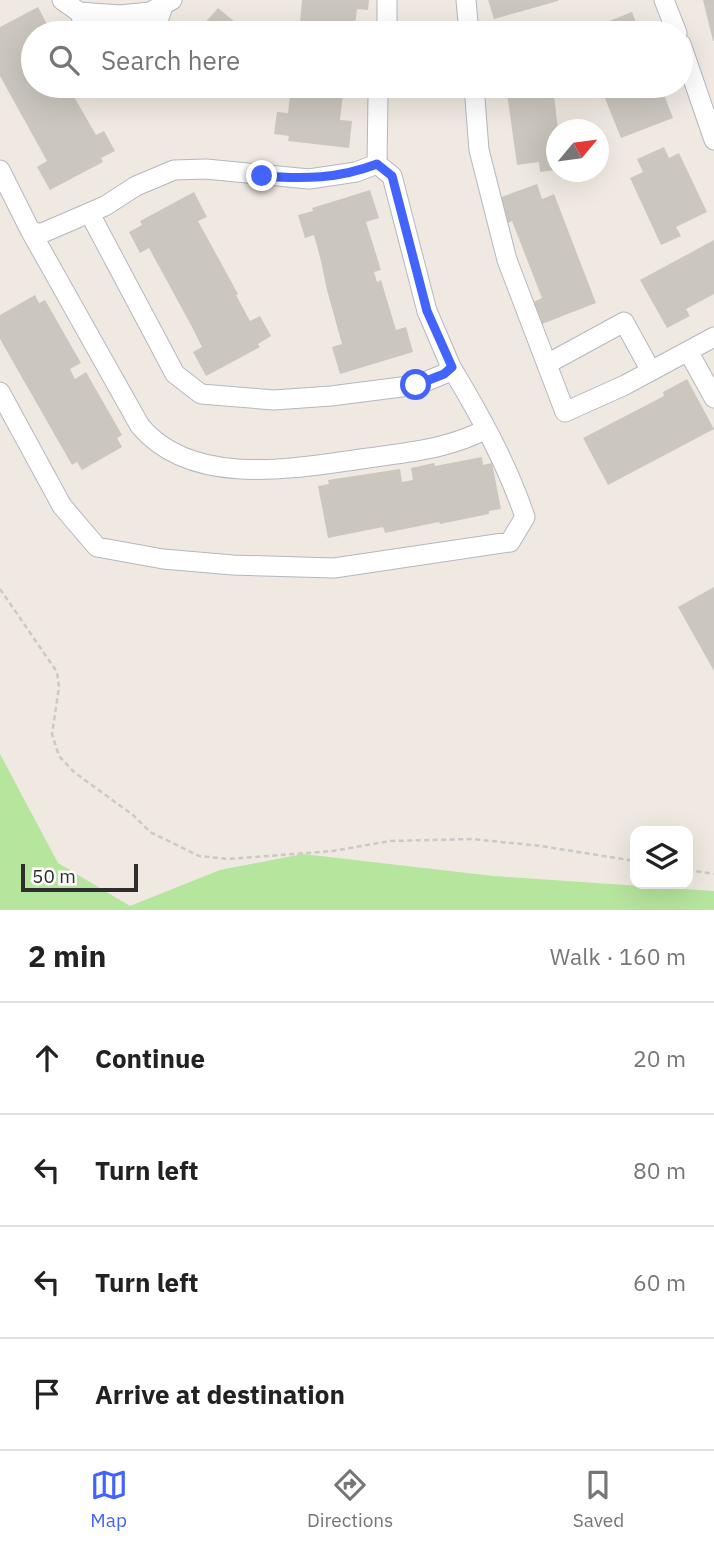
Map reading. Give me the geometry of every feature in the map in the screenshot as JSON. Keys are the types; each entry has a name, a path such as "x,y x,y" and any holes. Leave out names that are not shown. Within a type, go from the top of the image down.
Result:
{"lane":[{"path":"62,0 120,15 157,5"},
{"path":"387,0 387,21"},
{"path":"466,0 468,21"},
{"path":"664,0 672,21"},
{"path":"693,79 714,140"},
{"path":"377,164 378,98"},
{"path":"475,98 480,149 507,260 565,412 714,337"},
{"path":"30,230 40,234 90,214 136,186 174,170 206,169 309,179 356,172 377,164"},
{"path":"0,392 62,506 97,547 163,559 334,568 510,542 525,517 514,483 452,367 427,311 392,176 377,164"},
{"path":"0,170 30,230 140,426 151,439 169,452 236,468 299,468 437,448 467,439 486,429"},
{"path":"90,214 175,374 201,394 274,400 331,396 416,385 444,374 452,367"},
{"path":"547,364 624,323 651,371"},
{"path":"688,351 714,398"}],"path":[{"path":"0,589 57,672 59,687 52,734 59,756 74,772 150,832 200,856 228,859 333,851 390,841 472,839 541,846 630,860"},
{"path":"693,871 714,874"}],"green space":[{"path":"0,754 58,863 130,906 220,870 303,854 493,876 630,885 630,889 714,891 714,910 0,910"}],"building":[{"path":"302,0 369,0 368,10 357,9 356,21 300,21"},
{"path":"488,0 558,0 558,1 494,19"},
{"path":"703,0 714,0 714,41 713,41"},
{"path":"38,7 45,21 21,21 21,98 75,98 96,135 104,131 115,151 101,158 103,162 50,190 37,167 47,161 0,76 0,27"},
{"path":"218,8 234,21 207,21"},
{"path":"632,12 635,21 609,21"},
{"path":"290,98 343,98 340,120 352,121 349,148 288,141 289,136 274,134 277,112 288,113"},
{"path":"508,98 554,98 557,119 546,119 546,171 540,172 539,162 517,165"},
{"path":"605,98 665,98 673,118 621,138"},
{"path":"664,147 669,158 679,153 707,212 676,227 681,236 661,245 630,178 643,172 637,159"},
{"path":"537,184 542,199 554,194 596,303 542,324 533,302 542,298 512,221 506,224 496,199"},
{"path":"370,190 379,218 366,222 381,270 374,272 377,282 381,280 396,330 406,327 413,352 340,374 332,347 342,344 321,261 314,235 305,238 298,215"},
{"path":"194,192 207,217 198,221 238,294 236,295 250,321 260,316 271,336 258,344 260,347 206,376 193,352 202,347 192,327 149,248 140,253 129,232 142,225 140,221"},
{"path":"714,240 714,294 686,309 690,316 667,328 640,280"},
{"path":"35,295 39,303 45,300 81,363 70,369 75,379 86,372 122,435 117,438 122,447 82,470 77,462 72,465 0,339 0,315"},
{"path":"687,379 714,429 608,485 583,438 664,396 663,392"},
{"path":"482,457 483,465 492,463 501,509 440,524 439,522 385,533 383,527 328,538 318,486 329,484 328,480 400,469 402,482 413,480 411,468"},
{"path":"714,587 714,671 678,607"}],"route":[{"path":"262,176 309,179 356,172 377,164 392,176 427,311 452,367 444,374 416,385"}]}
